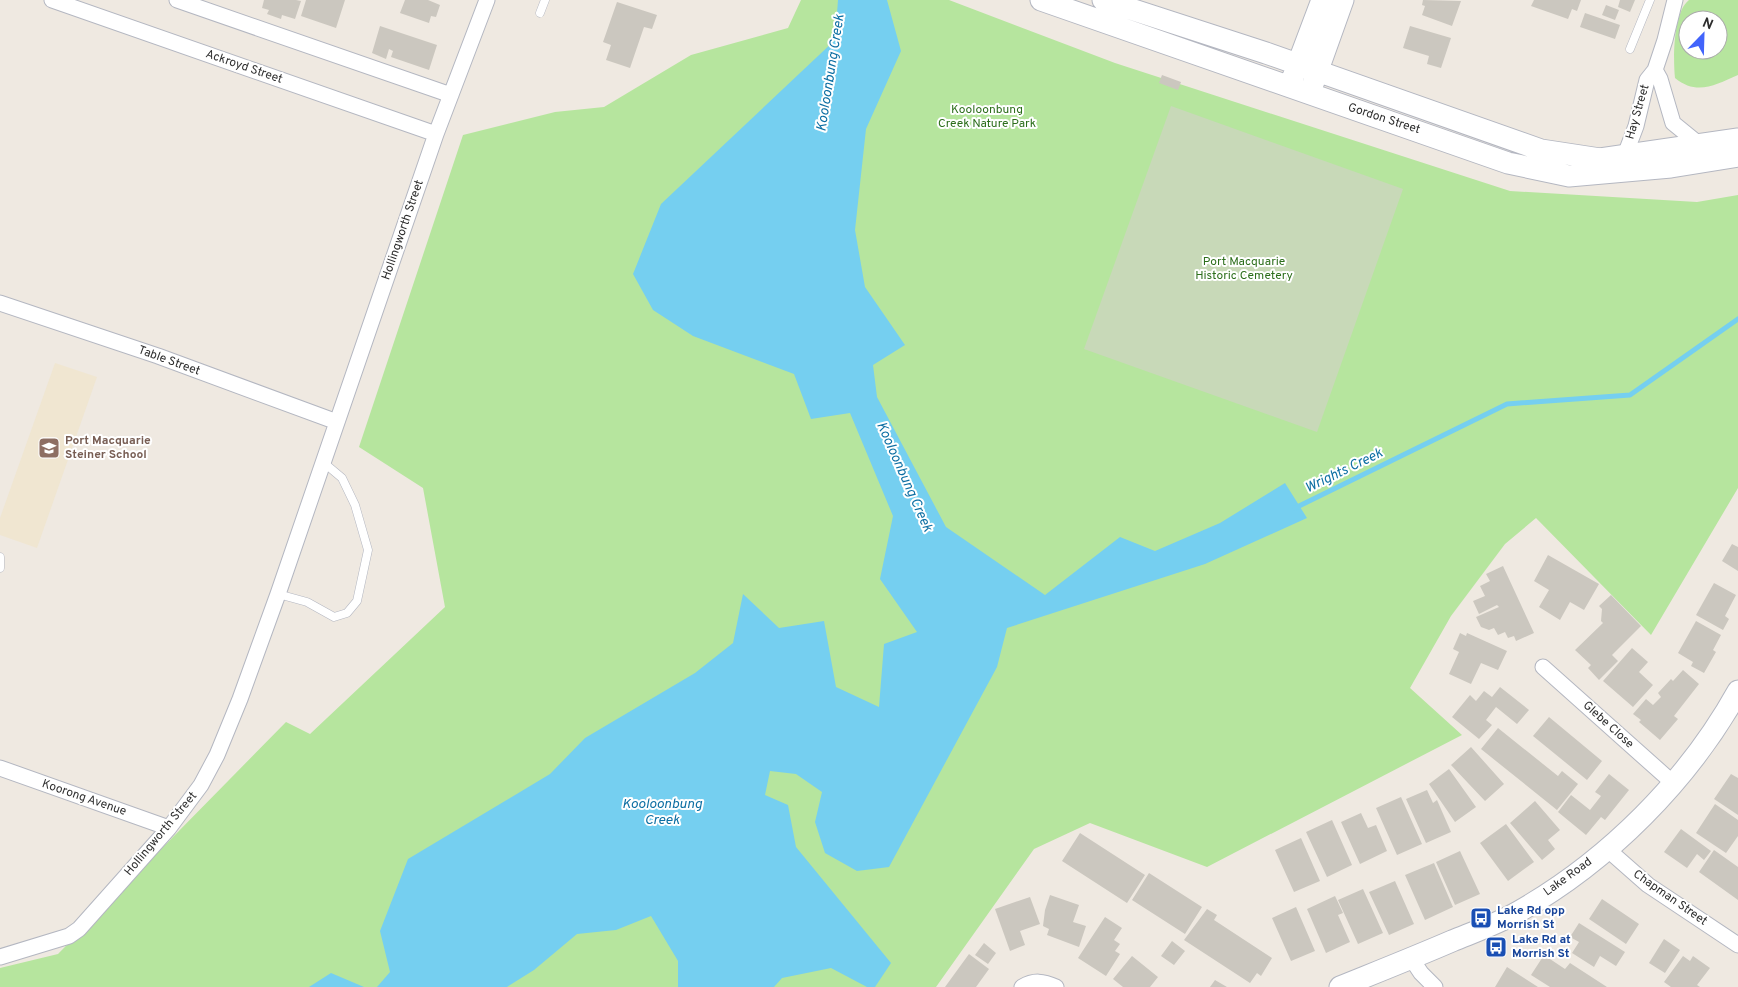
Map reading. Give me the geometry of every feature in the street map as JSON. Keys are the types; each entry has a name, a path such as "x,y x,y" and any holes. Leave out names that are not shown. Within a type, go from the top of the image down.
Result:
{"main road":[{"name":"Gordon Street","path":"1041,0 1508,163 1569,176 1671,167 1738,156"},
{"name":"Gordon Street","path":"1103,0 1307,68 1541,150 1600,159 1738,139"},
{"path":"1309,94 1307,68 1322,0"},
{"path":"1290,86 1307,68 1343,0"},
{"name":"Lake Road","path":"1340,987 1518,912 1566,881 1642,816 1673,783 1737,696"}],"street":[{"name":"Ackroyd Street","path":"52,0 436,134"},
{"path":"177,0 450,95"},
{"name":"Hollingworth Street","path":"0,957 69,936 79,929 169,828 201,785 217,755 240,699 278,594 436,134 487,0"},
{"name":"Hay Street","path":"1625,155 1636,126 1647,80 1654,70 1675,0"},
{"name":"Hay Street","path":"1654,70 1660,80 1673,123 1700,146"},
{"name":"Table Street","path":"0,302 158,356 337,422"},
{"name":"Glebe Close","path":"1542,667 1673,783"},
{"name":"Koorong Avenue","path":"0,768 169,828"},
{"name":"Chapman Street","path":"1606,848 1648,886 1738,945"},
{"path":"1411,958 1421,973 1435,987"},
{"path":"1022,987 1031,982 1045,982 1056,987"}],"lane":[{"path":"540,13 545,0"},
{"path":"1630,49 1650,0"},
{"path":"278,594 307,602 334,617 347,613 357,601 368,550 355,505 342,478 323,462"},
{"path":"0,557 0,568"}],"shaded area":[{"name":"Port Macquarie Steiner School","path":"55,363 97,377 37,548 0,535 0,518"}],"green space":[{"name":"Kooloonbung Creek Nature Park","path":"801,0 949,0 1115,63 1510,191 1697,202 1738,195 1738,488 1651,635 1536,518 1505,544 1451,616 1410,688 1462,735 1207,867 1090,823 1034,849 936,987 0,987 0,968 58,954 286,722 310,734 445,607 423,488 359,447 463,135 555,112 604,107 691,55 788,28"},
{"path":"1689,0 1738,0 1738,75 1714,85 1699,88 1691,87 1675,78 1675,36 1678,22 1678,60 1728,60 1728,10 1682,10"},
{"name":"Port Macquarie Historic Cemetery","path":"1171,106 1403,189 1317,432 1084,349"}],"water":[{"name":"Kooloonbung Creek","path":"838,0 887,0 901,51 866,129 855,230 865,287 905,345 873,365 877,397 946,527 1045,595 1120,537 1155,551 1220,523 1285,483 1307,518 1205,564 1007,628 997,667 889,867 857,871 825,853 815,822 822,792 796,774 770,771 765,795 788,805 796,847 891,963 875,987 867,987 831,968 782,978 774,987 678,987 678,961 651,916 616,930 577,934 534,970 507,987 377,987 390,972 380,931 408,859 550,774 585,738 695,673 733,643 743,594 779,628 824,621 836,687 879,707 884,644 917,632 880,579 893,516 850,413 811,419 794,374 693,336 653,310 633,274 661,204 835,40"},
{"path":"331,973 364,987 309,987"}],"building":[{"path":"264,0 301,1 295,19 282,15 281,19 267,14 269,10 262,8"},
{"path":"306,0 345,0 336,28 301,16"},
{"path":"405,0 428,0 440,5 436,17 431,16 429,23 400,13"},
{"path":"1423,0 1461,1 1452,26 1422,15 1425,6 1422,5"},
{"path":"1534,0 1581,0 1577,11 1572,9 1568,19 1531,6"},
{"path":"1620,0 1635,0 1630,12 1618,7"},
{"path":"617,2 657,15 652,29 644,27 630,68 606,60 611,45 603,42"},
{"path":"1606,5 1619,10 1615,20 1602,15"},
{"path":"1585,13 1620,25 1615,39 1580,27"},
{"path":"380,26 437,45 429,70 391,57 393,51 389,49 386,59 372,53"},
{"path":"1410,26 1451,38 1441,68 1427,64 1429,56 1403,48"},
{"path":"1162,75 1181,82 1178,90 1159,83"},
{"path":"1732,544 1738,547 1738,571 1722,561"},
{"path":"1548,555 1599,584 1584,610 1570,602 1560,620 1539,607 1549,590 1534,581"},
{"path":"1503,566 1534,633 1516,641 1514,636 1508,638 1505,632 1498,635 1494,628 1489,630 1481,627 1476,617 1499,607 1497,605 1479,614 1473,601 1485,596 1480,586 1490,581 1486,574"},
{"path":"1714,583 1736,595 1725,616 1729,619 1723,630 1696,615"},
{"path":"1611,595 1641,626 1612,655 1618,661 1599,680 1588,668 1591,665 1575,650 1603,623 1601,621 1602,609 1599,606"},
{"path":"1696,621 1721,635 1713,650 1716,652 1704,673 1691,666 1693,662 1678,653"},
{"path":"1460,633 1466,636 1467,633 1507,651 1498,670 1481,663 1471,684 1449,674 1459,652 1453,649"},
{"path":"1632,648 1648,662 1639,672 1653,685 1633,707 1603,681"},
{"path":"1683,670 1699,684 1674,716 1678,719 1660,740 1639,722 1641,720 1633,714 1646,699 1653,705 1661,697 1658,693 1671,679 1673,681"},
{"path":"1500,687 1529,710 1517,724 1496,707 1486,720 1492,725 1479,739 1452,717 1470,695 1476,701 1484,691 1492,697"},
{"path":"1549,717 1602,761 1587,780 1533,736"},
{"path":"1498,728 1558,776 1562,771 1578,784 1557,810 1481,749"},
{"path":"1471,747 1504,784 1485,801 1451,765"},
{"path":"1449,769 1476,807 1455,822 1429,784"},
{"path":"1609,774 1629,790 1605,820 1601,817 1586,835 1558,812 1571,795 1590,810 1601,796 1595,792"},
{"path":"1731,774 1738,778 1738,815 1714,799"},
{"path":"1427,790 1433,803 1437,800 1451,832 1426,843 1406,799"},
{"path":"1401,797 1422,844 1397,855 1376,808"},
{"path":"1535,801 1560,830 1548,840 1555,849 1542,860 1510,823"},
{"path":"1715,804 1738,820 1738,836 1726,853 1696,833"},
{"path":"1361,813 1368,828 1376,825 1387,851 1360,864 1341,822"},
{"path":"1332,820 1352,865 1327,877 1306,832"},
{"path":"1506,824 1534,862 1508,881 1480,843"},
{"path":"1681,829 1711,851 1704,860 1697,854 1687,868 1664,852"},
{"path":"1080,833 1145,875 1127,903 1062,861"},
{"path":"1301,838 1320,881 1294,892 1275,850"},
{"path":"1714,850 1738,867 1738,900 1699,872"},
{"path":"1460,851 1480,894 1455,905 1436,862"},
{"path":"1434,863 1453,907 1425,920 1405,875"},
{"path":"1149,873 1202,907 1185,934 1132,900"},
{"path":"1395,881 1414,924 1389,935 1369,892"},
{"path":"1363,889 1383,933 1358,944 1338,900"},
{"path":"1050,895 1079,905 1073,922 1086,926 1079,947 1047,935 1049,929 1043,926 1045,910"},
{"path":"1335,896 1343,913 1338,915 1350,942 1326,953 1307,909"},
{"path":"1030,897 1040,924 1020,931 1025,945 1010,951 995,909"},
{"path":"1602,899 1639,924 1626,944 1589,919"},
{"path":"1296,907 1315,951 1291,961 1272,918"},
{"path":"1207,909 1217,915 1214,920 1272,958 1261,976 1257,973 1250,983 1184,940"},
{"path":"1105,917 1122,928 1114,940 1120,944 1115,951 1120,954 1106,976 1078,958"},
{"path":"1579,923 1625,952 1616,966 1600,956 1594,967 1572,953 1579,942 1570,937"},
{"path":"1664,939 1680,950 1665,973 1649,963"},
{"path":"1172,941 1185,951 1174,965 1161,956"},
{"path":"984,943 996,953 988,964 975,955"},
{"path":"969,954 989,969 976,987 945,987"},
{"path":"1544,955 1565,969 1570,963 1607,987 1550,987 1531,975"},
{"path":"1132,956 1158,977 1150,987 1123,987 1113,979"},
{"path":"1683,956 1690,961 1693,956 1710,968 1697,985 1700,987 1671,987 1664,982"},
{"path":"1507,967 1538,987 1495,987"},
{"path":"1215,980 1227,987 1210,987"}],"waterway":[{"name":"Wrights Creek","path":"1295,508 1507,404 1630,395 1738,319"}],"place":[{"name":"Port Macquarie Steiner School","path":"49,448"},
{"name":"Lake Rd opp Morrish St","path":"1481,918"},
{"name":"Lake Rd at Morrish St","path":"1496,947"}]}
